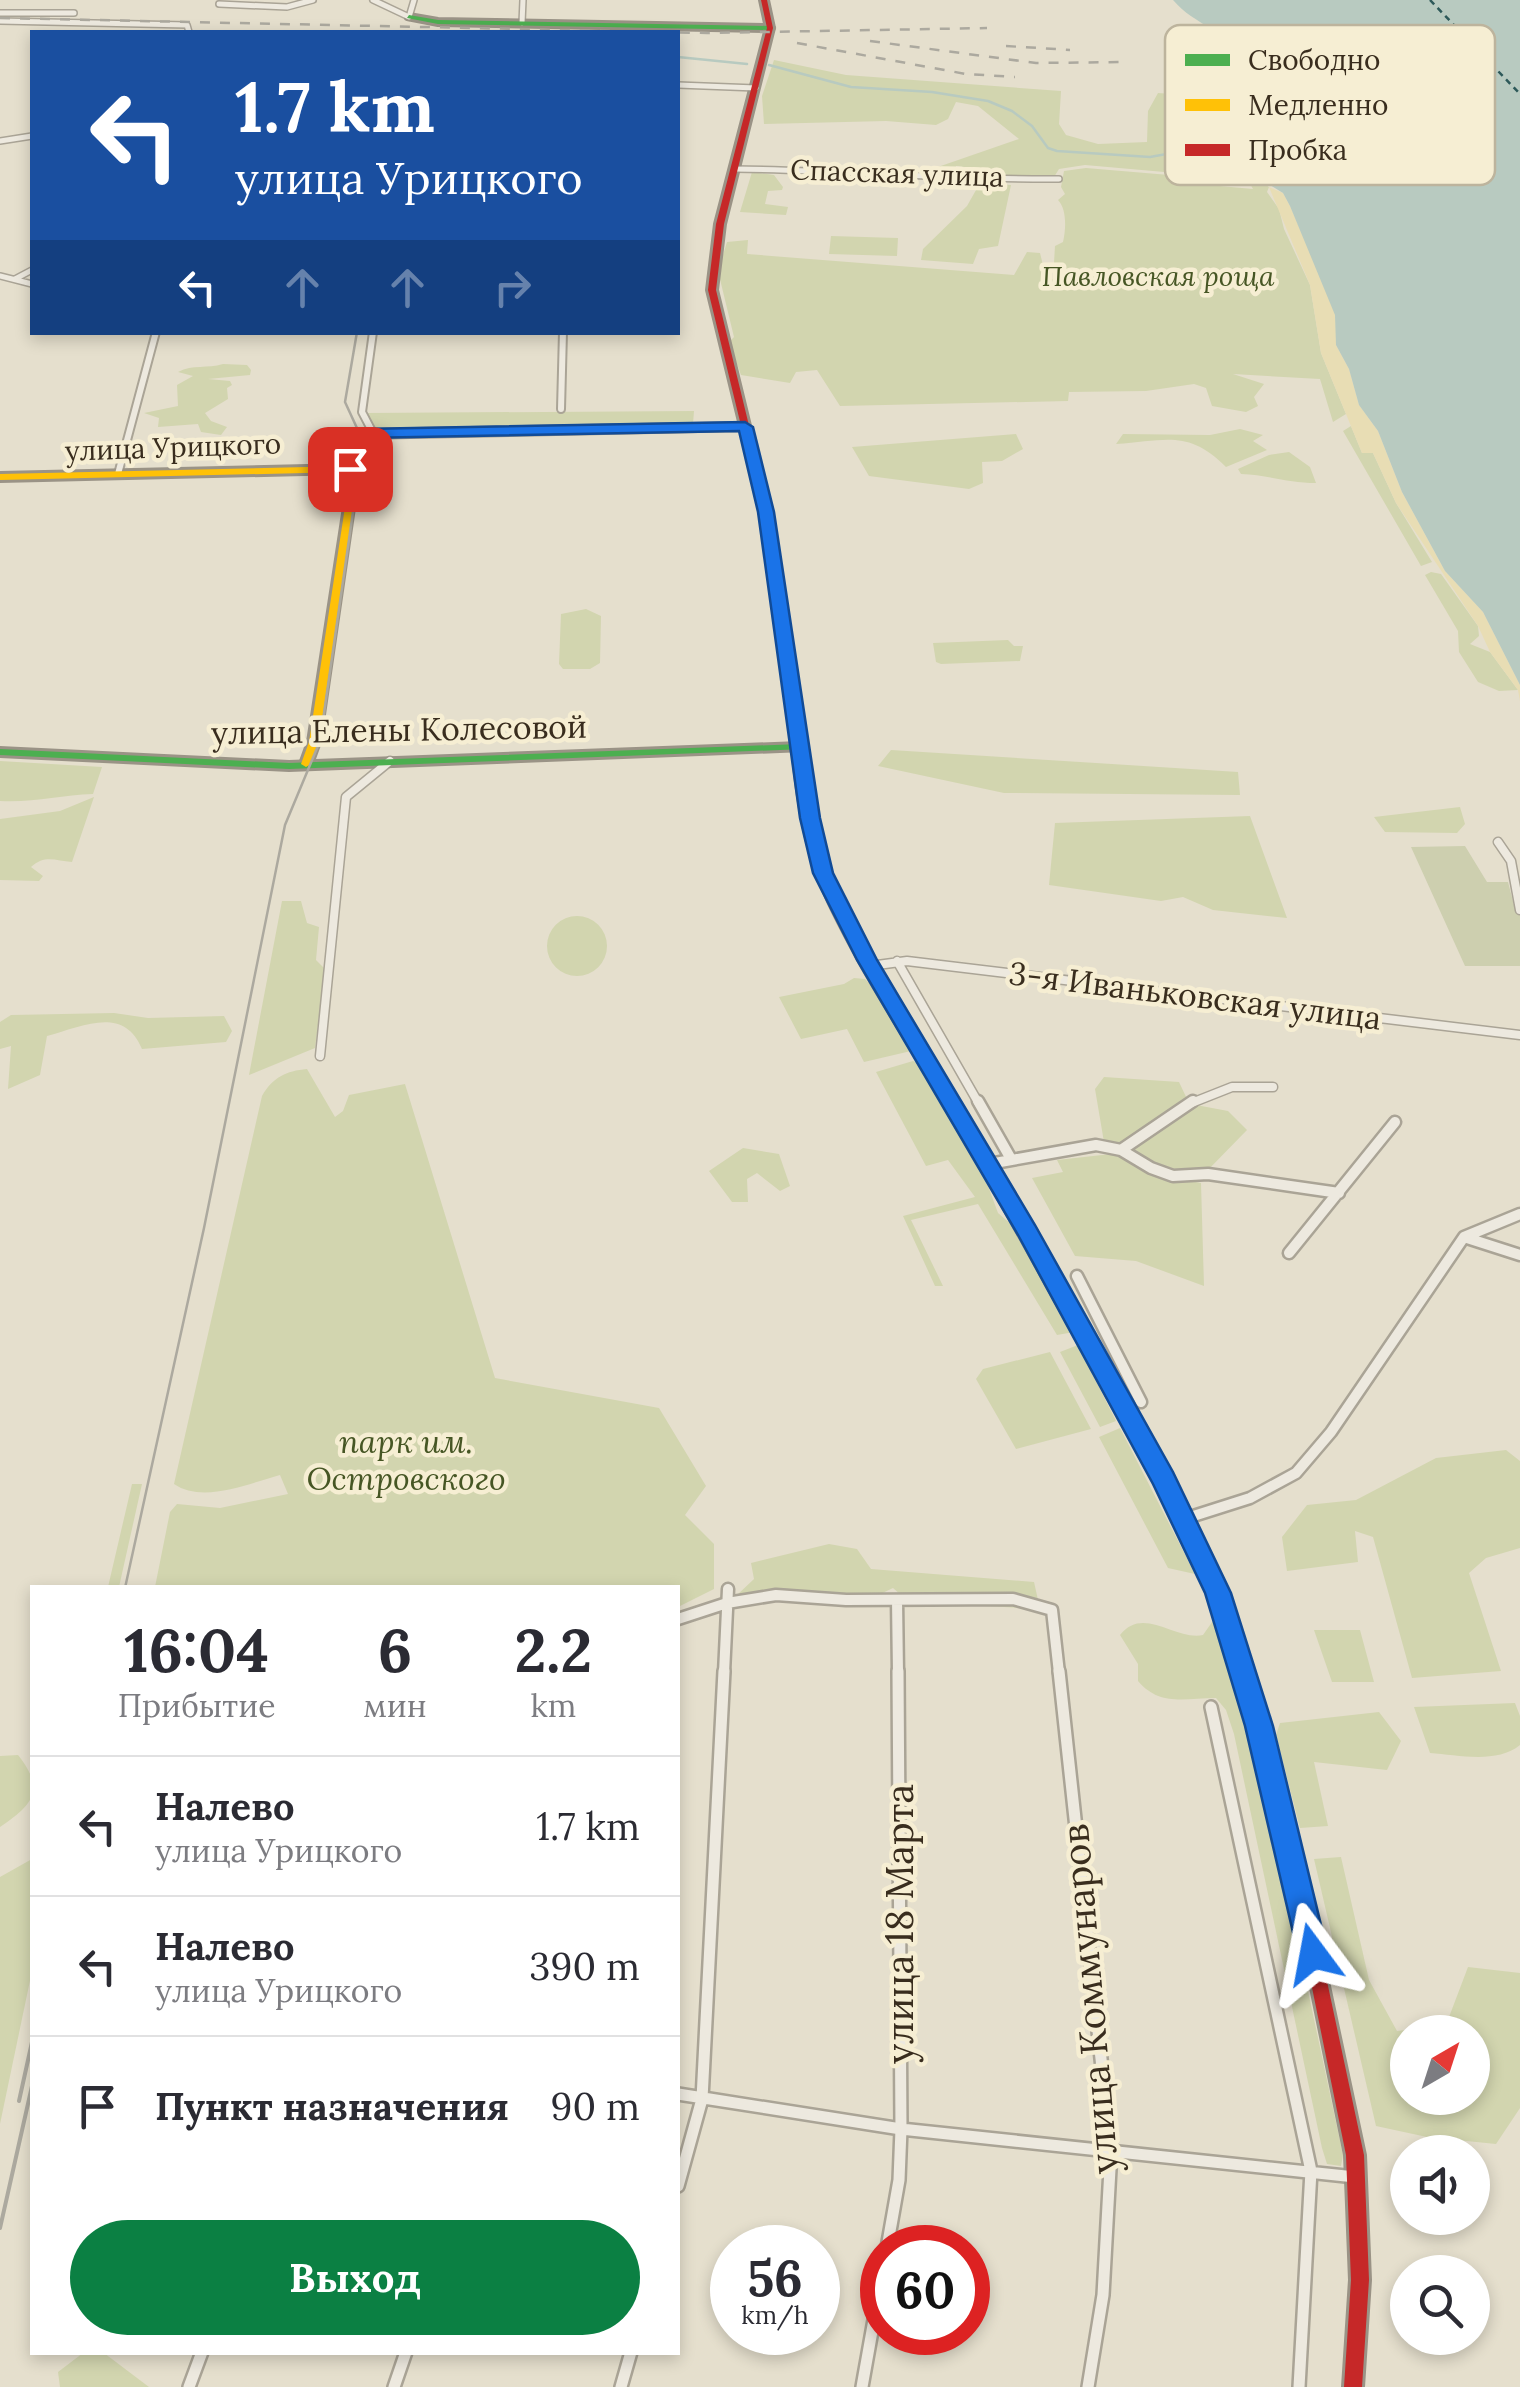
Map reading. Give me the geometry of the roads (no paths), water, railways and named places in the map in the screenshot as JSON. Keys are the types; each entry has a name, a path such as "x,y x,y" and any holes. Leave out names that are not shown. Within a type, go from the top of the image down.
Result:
{"main road":[{"path":"764,0 770,28 713,264 712,290 766,512 816,852 833,897 870,966 989,1164 1184,1519 1231,1626 1313,1954 1358,2178 1360,2280 1353,2387"},
{"path":"409,17 438,22 770,28"},
{"path":"306,764 314,742 352,479 350,469 335,466 342,440 373,433 745,427"},
{"name":"улица Урицкого","path":"0,477 335,466"},
{"name":"улица Елены Колесовой","path":"0,752 306,764 800,747"}],"street":[{"path":"220,4 286,7 314,0"},
{"path":"373,0 409,17 414,0"},
{"path":"522,24 523,0"},
{"path":"0,13 74,13"},
{"path":"0,21 187,25 189,30"},
{"path":"680,84 756,88"},
{"path":"0,141 30,136"},
{"name":"Спасская улица","path":"735,168 828,170 936,179 1059,179"},
{"path":"15,279 30,271"},
{"path":"0,276 30,283"},
{"path":"118,474 155,335"},
{"path":"373,335 362,412 373,433"},
{"path":"561,408 563,335"},
{"path":"320,1056 346,797 390,761"},
{"path":"1498,842 1510,861 1520,910"},
{"path":"898,961 1011,1159"},
{"name":"3-я Иваньковская улица","path":"870,966 898,961 1520,1036"},
{"path":"1121,1150 1193,1102 1232,1087 1273,1087"},
{"path":"1290,1254 1339,1193 1374,1140 1395,1122"},
{"path":"989,1164 1096,1145 1121,1150 1150,1170 1197,1178 1208,1174 1339,1193"},
{"path":"1184,1519 1250,1498 1296,1473 1331,1432 1464,1238 1520,1214"},
{"path":"1464,1238 1520,1255"},
{"path":"1077,1276 1141,1402"},
{"path":"1083,1333 1106,1328"},
{"path":"680,2179 702,2100 728,1589"},
{"path":"680,1619 727,1604 776,1596 898,1600"},
{"name":"улица Коммунаров","path":"898,1600 1012,1600 1052,1610 1111,2151 1102,2295 1088,2387"},
{"name":"улица 18 Марта","path":"891,2225 899,2180 901,2130 898,1600"},
{"path":"1211,1708 1310,2171 1299,2387"},
{"path":"680,2094 901,2130 1358,2178"},
{"path":"189,2387 201,2355"},
{"path":"394,2387 405,2355"},
{"path":"621,2387 629,2355"},
{"path":"862,2387 868,2355"}],"waterway":[{"path":"680,57 747,64"},
{"path":"769,65 851,87 932,92 988,101 1012,111 1032,126 1048,148 1057,151 1150,157 1165,154"}],"tram line":[{"path":"126,1585 204,1228 285,825 320,741 360,463 362,439 345,402 356,335"},
{"path":"19,2101 30,2051"},
{"path":"0,2228 30,2095"}],"railway":[{"path":"0,18 566,30"},
{"path":"680,32 987,28"},
{"path":"870,41 1036,63 1128,62"},
{"path":"797,43 966,74 1015,77"},
{"path":"1006,46 1070,50"}],"park label":[{"name":"Павловская роща","path":"1158,276"},
{"name":"парк им. Островского","path":"406,1460"}]}
